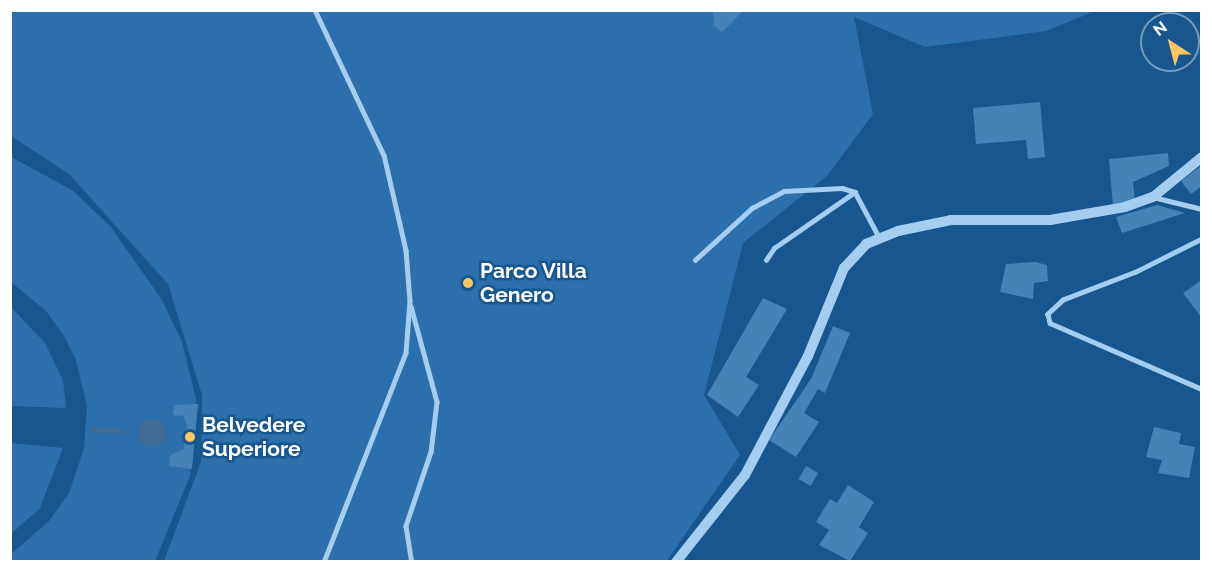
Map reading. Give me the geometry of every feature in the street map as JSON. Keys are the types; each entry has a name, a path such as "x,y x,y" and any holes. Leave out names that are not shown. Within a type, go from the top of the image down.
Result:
{"street":[{"path":"676,561 759,452 808,356 848,262 879,237 951,220 1077,216 1153,197 1202,157"}],"lane":[{"path":"315,10 384,155 406,250 410,301 406,353 324,561"},
{"path":"695,260 769,196 842,188 855,192 879,237"},
{"path":"766,260 774,248 855,192"},
{"path":"1153,197 1202,209"},
{"path":"1202,239 1136,272 1063,300 1048,314 1050,323 1202,389"},
{"path":"410,301 437,402 431,452 406,526 412,561"}],"shaded area":[{"name":"Parco Villa Genero","path":"10,11 1095,11 1046,31 925,47 854,17 873,114 827,176 743,243 704,395 740,455 666,562 164,561 201,462 202,395 168,284 69,174 11,136"},
{"path":"11,157 72,190 110,226 162,300 182,342 196,399 190,476 155,561 11,562 11,554 49,521 69,493 84,448 87,406 76,360 64,336 46,311 11,282"},
{"path":"11,307 45,343 63,380 66,408 11,406"},
{"path":"152,419 162,423 166,433 162,443 152,447 142,443 138,433 142,423"},
{"path":"12,443 63,448 40,508 11,534"}],"building":[{"path":"713,10 738,10 741,13 722,32 714,26"},
{"path":"1040,102 1045,157 1028,159 1026,140 976,144 973,108"},
{"path":"1168,153 1169,166 1133,182 1135,200 1113,206 1109,159"},
{"path":"1202,165 1202,186 1191,194 1181,181"},
{"path":"1157,205 1185,213 1122,233 1116,217"},
{"path":"1035,262 1047,265 1048,281 1034,283 1033,299 1000,292 1006,264"},
{"path":"1202,280 1202,318 1183,293"},
{"path":"763,298 787,309 746,377 759,385 738,417 707,395"},
{"path":"833,326 850,333 825,393 818,389 804,413 819,422 796,457 769,440 811,379"},
{"name":"Belvedere Superiore","path":"198,404 192,469 169,466 170,455 184,449 187,425 183,416 173,415 174,405"},
{"path":"1154,427 1181,433 1179,444 1195,447 1189,478 1158,473 1162,460 1146,457"},
{"path":"806,466 818,473 811,486 798,479"},
{"path":"848,485 874,502 859,527 868,533 850,561 819,545 829,530 816,522 830,499 837,503"}],"waterway":[{"path":"92,429 121,431"}],"place":[{"name":"Parco Villa Genero","path":"468,283"},
{"name":"Belvedere Superiore","path":"190,437"}]}
